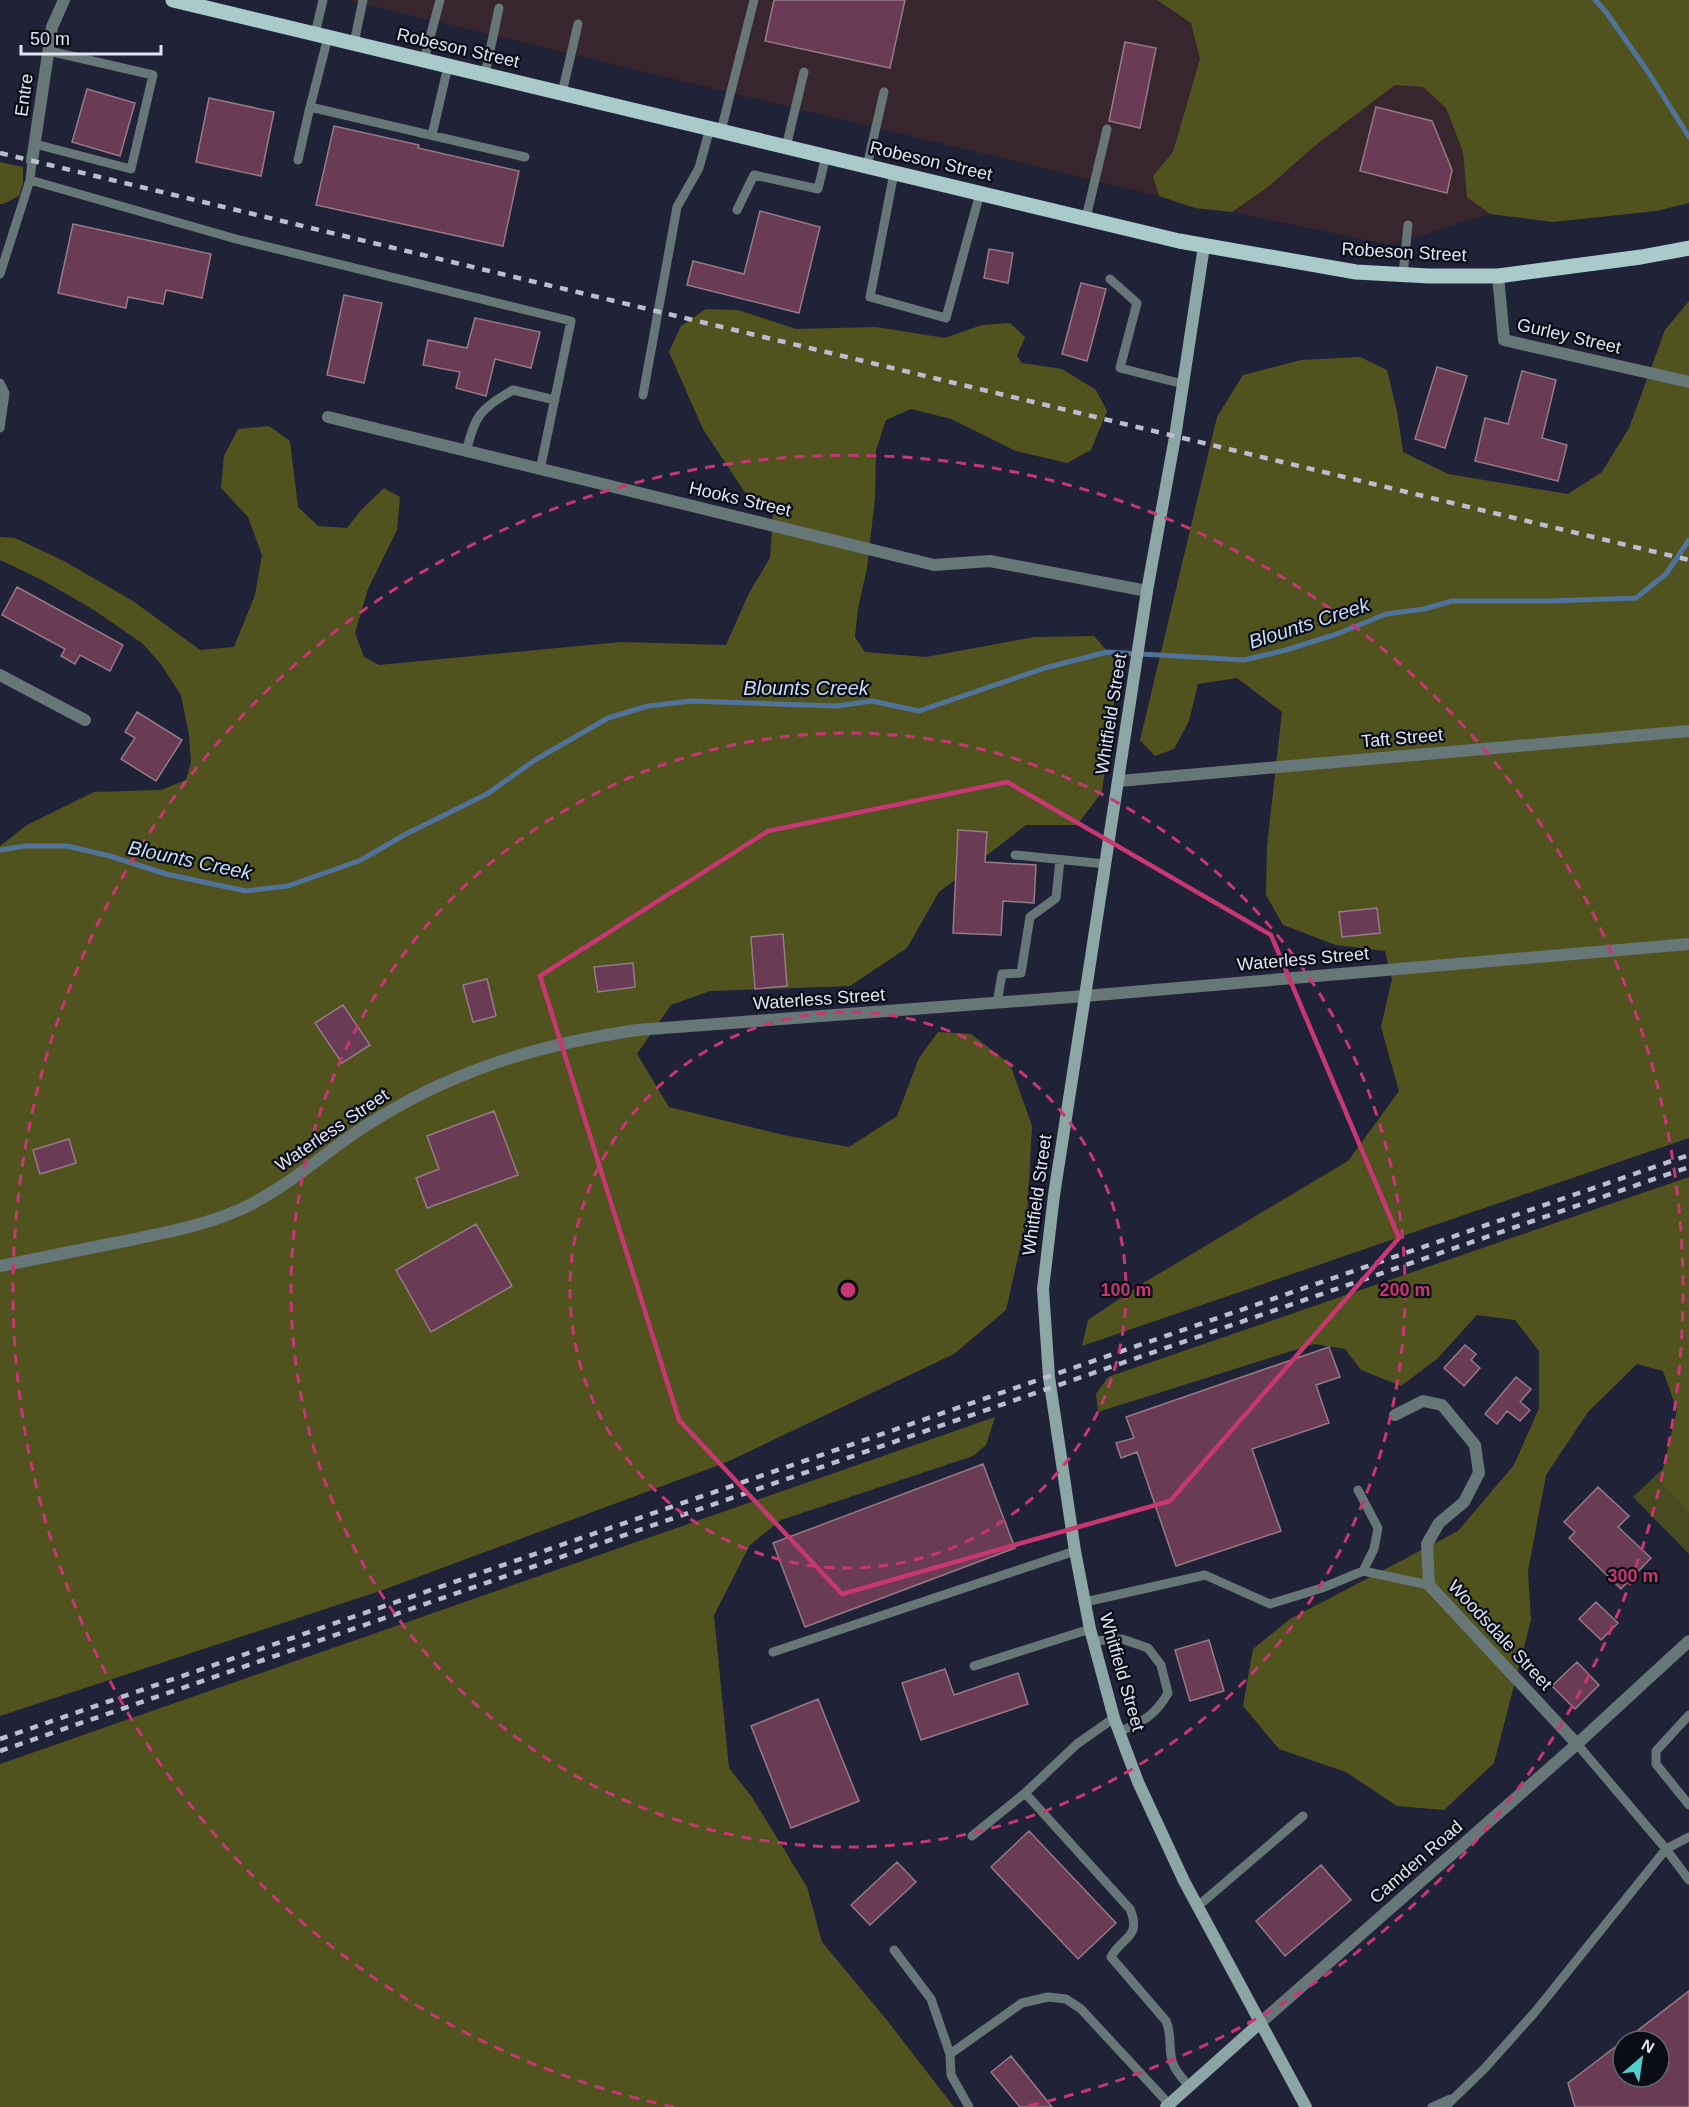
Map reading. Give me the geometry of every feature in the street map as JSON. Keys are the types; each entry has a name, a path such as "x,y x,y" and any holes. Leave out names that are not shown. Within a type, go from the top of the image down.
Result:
{"main road":[{"name":"Robeson Street","path":"173,0 1204,246 1356,272 1498,276 1641,257 1689,248"},
{"name":"Whitfield Street","path":"1204,246 1147,591 1054,1195 1043,1288 1049,1377 1075,1551 1091,1635 1114,1718 1138,1782 1198,1906 1306,2107"},
{"name":"Camden Road","path":"1167,2106 1260,2023"}],"street":[{"name":"Entre","path":"33,161 52,27 63,0"},
{"name":"Gurley Street","path":"1498,276 1504,340 1689,382"},
{"name":"Hooks Street","path":"328,417 934,565 990,561 1147,591"},
{"path":"0,675 85,720"},
{"name":"Taft Street","path":"1119,781 1689,731"},
{"name":"Waterless Street","path":"0,1266 157,1234 206,1222 238,1210 297,1177 364,1127 403,1103 470,1072 541,1048 586,1037 636,1030 1085,996 1689,944"},
{"name":"Woodsdale Street","path":"1395,1415 1423,1401 1442,1405 1475,1445 1479,1473 1464,1502 1439,1523 1427,1544 1429,1585 1577,1744"},
{"name":"Camden Road","path":"1260,2023 1577,1744 1689,1641"}],"lane":[{"path":"298,160 322,36 323,0"},
{"path":"354,43 363,0"},
{"path":"424,60 440,0"},
{"path":"643,395 677,207 699,168 715,130 754,0"},
{"path":"485,74 499,8"},
{"path":"562,93 578,24"},
{"path":"35,144 131,169 153,75 49,51"},
{"path":"432,135 448,66"},
{"path":"786,147 804,72"},
{"path":"867,166 884,92"},
{"path":"310,107 525,157"},
{"path":"1086,218 1107,129"},
{"path":"737,210 754,175 818,189 826,156"},
{"path":"0,274 30,180 33,161"},
{"path":"894,173 870,297 946,318 980,193"},
{"path":"30,180 236,239 571,321 540,470"},
{"path":"1403,275 1408,225"},
{"path":"1110,279 1137,303 1120,368 1183,384"},
{"path":"0,383 5,393 0,428"},
{"path":"466,452 474,423 488,405 513,390 555,400"},
{"path":"1016,855 1105,864"},
{"path":"997,1003 1002,974 1021,973 1030,917 1056,897 1060,860"},
{"path":"1358,1490 1378,1528 1374,1549 1363,1571"},
{"path":"773,1652 1075,1551"},
{"path":"1084,1602 1205,1575 1270,1604 1322,1588 1363,1571 1429,1585"},
{"path":"974,1666 1091,1635 1122,1639 1148,1648 1161,1665 1168,1693 1159,1709 1119,1732"},
{"path":"1689,1715 1656,1751 1656,1764 1689,1805"},
{"path":"972,1836 1025,1793 1077,1744 1114,1718"},
{"path":"1577,1744 1666,1849 1689,1880"},
{"path":"1025,1793 1130,1909 1135,1921 1134,1932 1114,1951 1111,1957 1166,2021 1170,2030 1171,2057 1174,2066 1189,2086"},
{"path":"1198,1906 1303,1816"},
{"path":"1445,2107 1485,2068 1535,2012 1666,1849 1689,1837"},
{"path":"894,1950 931,1999 950,2054 951,2075 969,2107"},
{"path":"950,2054 1022,2002 1048,1997 1066,1999 1081,2009 1167,2106"},
{"path":"1432,2107 1457,2096"}],"highlighted area":[{"path":"1007,782 1271,935 1399,1238 1170,1501 842,1594 679,1420 540,976 768,831"}],"shaded area":[{"path":"347,0 1157,0 1191,23 1423,87 1446,108 1463,152 1467,197 1490,214 1390,245 1232,212 1195,208 1159,196"},
{"path":"1157,0 1689,0 1689,203 1656,211 1553,222 1490,214 1467,197 1463,152 1446,108 1423,87 1395,85 1317,144 1268,187 1232,212 1195,208 1159,196 1153,176 1173,152 1200,59 1191,23"},
{"path":"0,162 23,167 23,183 19,196 3,204 0,204"},
{"path":"1689,301 1689,1138 1082,1346 1088,1320 1140,1285 1348,1161 1399,1091 1381,1027 1392,979 1385,951 1336,945 1283,925 1266,895 1267,846 1282,712 1237,678 1198,684 1189,721 1174,749 1155,756 1140,740 1217,417 1243,375 1301,360 1360,357 1387,370 1397,411 1403,452 1448,474 1568,494 1602,472 1629,428 1665,330"},
{"path":"706,309 738,310 796,329 876,327 945,338 982,325 1010,323 1025,337 1017,356 1022,363 1062,369 1096,390 1107,411 1091,450 1067,463 1016,451 951,419 911,409 886,420 876,450 875,499 867,568 858,608 855,637 865,652 926,657 1035,637 1094,636 1119,665 1102,792 1077,825 1026,825 939,892 907,948 850,986 710,991 671,1005 637,1054 669,1107 783,1135 849,1147 897,1116 919,1058 938,1032 971,1034 1010,1064 1032,1126 1027,1217 1006,1310 954,1354 727,1462 380,1591 0,1716 0,846 27,825 94,792 161,790 186,780 191,762 189,735 181,695 160,663 143,644 94,610 42,580 0,560 0,537 15,538 64,561 133,601 200,650 234,647 255,595 262,555 248,517 221,488 224,456 238,429 269,426 290,441 298,507 318,526 347,528 361,510 384,488 400,497 397,530 368,589 355,633 364,657 379,665 621,642 726,645 749,593 770,558 773,512 744,491 703,429 669,352 681,326"},
{"path":"1689,1177 1689,1513 1660,1481 1677,1410 1663,1371 1637,1364 1588,1412 1546,1475 1528,1571 1531,1620 1494,1763 1444,1810 1397,1806 1346,1772 1279,1749 1243,1706 1253,1649 1290,1619 1458,1531 1514,1465 1539,1408 1539,1351 1515,1320 1477,1315 1437,1359 1401,1386 1361,1370 1345,1349 1314,1344 1098,1412 1096,1394 1108,1377"},
{"path":"995,1417 986,1445 973,1456 781,1520 750,1545 714,1615 729,1768 752,1797 807,1887 822,1942 886,2019 954,2107 0,2107 0,1764"}],"green space":[{"path":"1689,1444 1689,1554 1633,1497"}],"building":[{"path":"774,0 905,0 890,68 765,41"},
{"path":"1125,42 1156,48 1140,128 1109,121"},
{"path":"87,89 135,103 120,156 72,142"},
{"path":"209,98 274,112 261,176 196,162"},
{"path":"1376,107 1432,121 1452,170 1447,193 1360,171"},
{"path":"334,126 519,171 503,246 316,205"},
{"path":"760,211 820,227 799,313 687,285 693,261 744,274"},
{"path":"73,224 211,254 202,298 166,290 163,304 128,297 126,308 58,293"},
{"path":"989,249 1013,253 1008,283 984,278"},
{"path":"1081,283 1106,289 1087,361 1062,354"},
{"path":"344,295 382,303 364,383 327,375"},
{"path":"475,318 540,332 531,368 495,359 486,396 456,388 460,372 423,365 428,340 467,348"},
{"path":"1437,367 1467,376 1445,448 1415,439"},
{"path":"1522,371 1556,380 1542,438 1567,445 1558,481 1475,461 1485,418 1508,424"},
{"path":"17,587 123,645 110,671 80,655 75,664 61,656 65,649 2,615"},
{"path":"137,712 182,740 156,781 121,759 135,738 125,732"},
{"path":"958,830 987,832 985,862 1036,865 1034,903 1003,901 1001,935 953,933"},
{"path":"1377,908 1380,933 1342,937 1339,912"},
{"path":"783,934 787,986 755,989 751,937"},
{"path":"633,963 635,987 598,992 594,967"},
{"path":"487,979 496,1016 473,1022 463,985"},
{"path":"343,1005 370,1045 342,1063 315,1023"},
{"path":"494,1111 518,1175 427,1208 416,1178 439,1169 427,1136"},
{"path":"69,1139 76,1163 40,1174 33,1150"},
{"path":"476,1224 512,1286 431,1332 396,1270"},
{"path":"1465,1345 1476,1354 1471,1360 1480,1368 1464,1386 1444,1368"},
{"path":"1329,1347 1340,1377 1316,1385 1329,1423 1252,1449 1281,1531 1176,1566 1137,1452 1121,1458 1116,1443 1134,1438 1126,1417"},
{"path":"1516,1377 1531,1389 1520,1402 1530,1410 1520,1421 1507,1411 1497,1424 1485,1414"},
{"path":"983,1464 1015,1548 805,1627 773,1543"},
{"path":"1598,1487 1629,1516 1618,1527 1651,1558 1621,1589 1569,1538 1575,1532 1564,1522"},
{"path":"1596,1602 1618,1623 1601,1640 1579,1619"},
{"path":"1209,1640 1224,1691 1190,1701 1175,1650"},
{"path":"1577,1662 1599,1685 1575,1709 1552,1686"},
{"path":"945,1669 954,1695 1018,1673 1028,1704 921,1740 902,1683"},
{"path":"818,1699 859,1801 791,1828 751,1726"},
{"path":"1029,1831 1116,1923 1078,1959 991,1867"},
{"path":"897,1862 916,1882 870,1925 851,1905"},
{"path":"1321,1865 1351,1900 1285,1956 1256,1921"},
{"path":"1689,1991 1689,2107 1575,2107 1568,2083 1611,2050 1611,2089 1671,2089 1671,2029 1640,2029"},
{"path":"1011,2056 1052,2107 1020,2107 991,2072"}],"waterway":[{"path":"1595,0 1648,72 1689,137"},
{"name":"Blounts Creek","path":"0,850 25,846 67,846 110,856 166,874 246,891 288,886 361,860 404,835 487,794 535,760 608,718 648,706 691,701 836,706 872,701 919,711 1045,668 1107,652 1244,660 1337,634 1386,614 1424,609 1452,601 1636,598 1666,574 1689,540"}],"railway":[{"path":"0,153 1689,560"},
{"path":"0,1739 1689,1155"},
{"path":"0,1751 1689,1167"}]}
